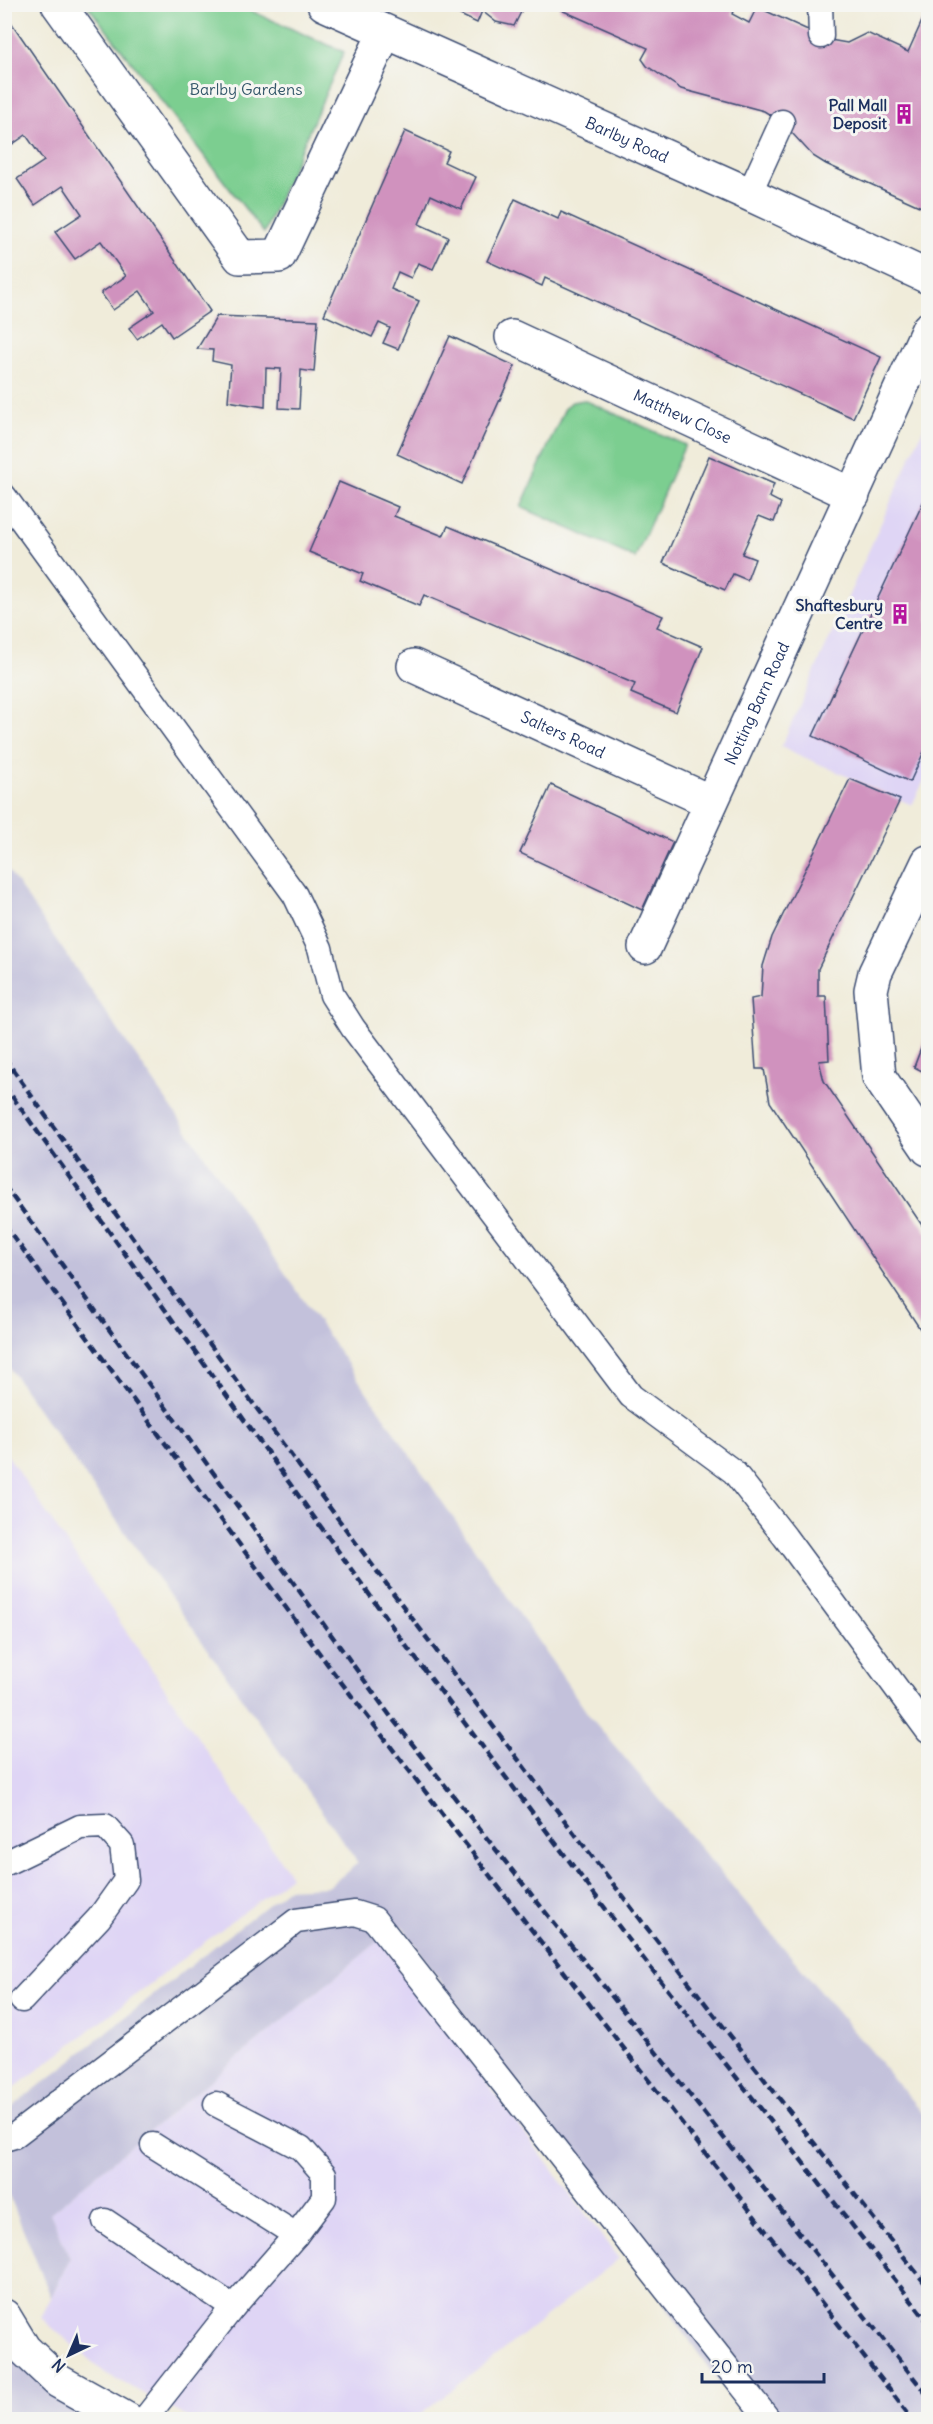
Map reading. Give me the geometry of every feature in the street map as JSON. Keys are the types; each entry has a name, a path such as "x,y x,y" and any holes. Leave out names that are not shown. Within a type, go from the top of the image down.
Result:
{"street":[{"path":"58,4 240,257 279,256 384,32"},
{"name":"Barlby Road","path":"324,4 749,194 928,277"},
{"name":"Notting Barn Road","path":"645,947 928,329"},
{"name":"Matthew Close","path":"512,337 853,495"},
{"name":"Salters Road","path":"414,666 711,802"},
{"path":"928,862 875,973 872,990 879,1077 928,1149"},
{"path":"4,2316 24,2349 58,2382 128,2420"}],"lane":[{"path":"820,4 821,36"},
{"path":"749,194 782,122"},
{"path":"4,496 295,895 320,948 332,995 353,1028 631,1396 734,1472 785,1537 928,1731"},
{"path":"4,1864 80,1827 105,1826 122,1845 126,1880 99,1918 22,2000"},
{"path":"4,2139 14,2136 296,1921 355,1913 374,1919 769,2420"},
{"path":"144,2420 324,2198 324,2174 301,2148 216,2104"},
{"path":"153,2145 296,2235"},
{"path":"105,2221 234,2307"}],"shaded area":[{"path":"928,418 928,773 912,805 781,747"},
{"path":"4,864 588,1714 928,2120 928,2419 744,2419 402,1926 380,1940 50,2213 70,2258 51,2297 5,2185 5,2113 287,1889 328,1887 358,1863 5,1362"},
{"path":"4,1450 291,1876 5,2095 4,2095"},
{"path":"380,1940 619,2259 415,2419 191,2419 105,2373 41,2318 70,2258 50,2213"},
{"path":"5,2357 143,2419 5,2419"}],"green space":[{"name":"Barlby Gardens","path":"87,5 238,5 344,52 264,233"},
{"path":"584,400 685,445 635,558 521,507 565,408 572,402"}],"building":[{"path":"437,4 525,4 514,26 496,22 482,11 477,23"},
{"path":"561,4 736,4 732,14 749,23 757,7 830,40 847,43 867,33 908,52 928,8 928,210 826,164 813,156 782,122 764,111 681,89 647,66 642,59 648,48 559,9"},
{"path":"4,12 210,311 172,337 162,322 137,339 129,328 154,311 140,291 113,310 101,293 126,276 101,241 75,259 55,232 82,214 63,186 35,205 17,179 44,161 26,135 4,150 4,112 7,110 4,106"},
{"path":"405,131 449,151 444,162 476,177 461,209 431,195 419,224 448,237 433,269 418,263 411,278 398,272 391,289 419,301 398,349 383,343 390,328 379,323 372,337 324,315"},
{"path":"515,199 558,219 561,212 881,357 853,418 545,278 542,286 487,261"},
{"path":"217,316 318,320 314,372 301,370 299,409 279,408 281,369 266,368 265,407 228,401 231,365 212,361 213,350 197,349"},
{"path":"450,336 515,366 462,484 397,454"},
{"path":"709,456 774,484 769,497 781,503 774,522 759,516 742,554 755,559 747,580 733,574 725,590 663,563"},
{"path":"339,482 398,507 394,516 443,536 448,526 663,616 657,627 703,647 676,712 631,693 635,684 424,595 419,606 360,581 363,574 309,552"},
{"name":"Shaftesbury Centre","path":"928,492 928,743 910,782 813,736"},
{"path":"850,779 900,800 818,969 818,996 826,996 829,1060 819,1061 824,1081 928,1234 928,1341 770,1102 764,1069 756,1069 751,999 761,997 763,966 772,937"},
{"path":"551,785 673,842 642,910 520,853"},
{"path":"928,1030 928,1074 914,1067"}],"railway":[{"path":"4,1057 228,1370 457,1679 691,1985 928,2287"},
{"path":"4,1085 407,1647 639,1953 928,2322"},
{"path":"4,1185 391,1717 928,2396"},
{"path":"4,1224 331,1669 913,2420"}],"place":[{"name":"Pall Mall Deposit","path":"904,114"},
{"name":"Shaftesbury Centre","path":"900,614"}]}
